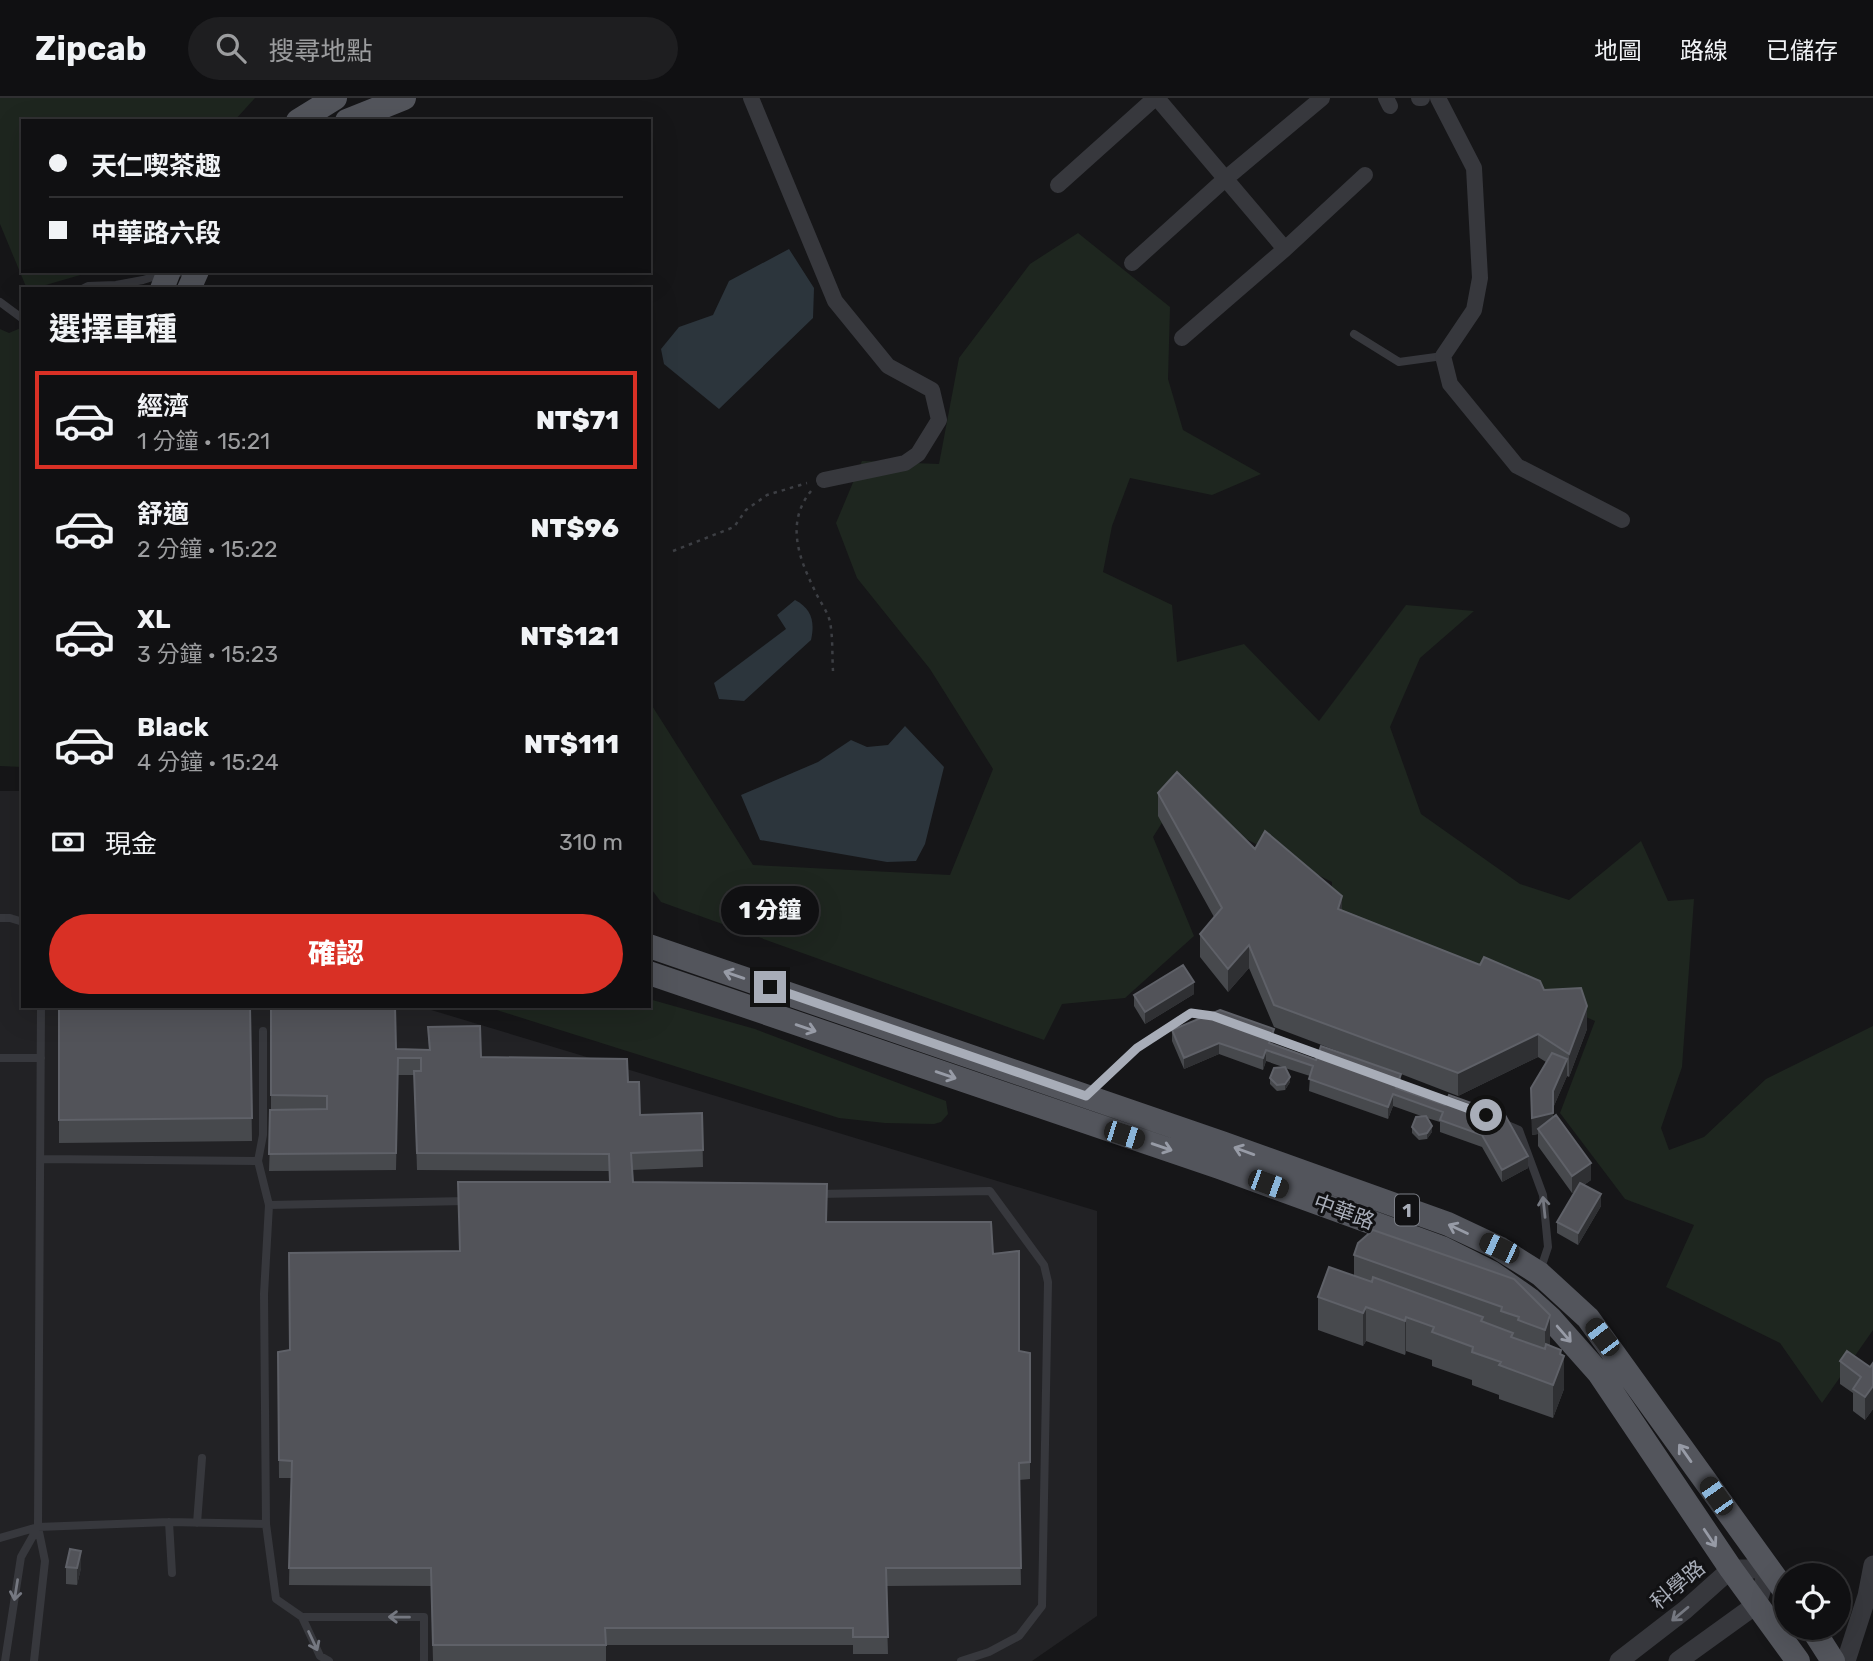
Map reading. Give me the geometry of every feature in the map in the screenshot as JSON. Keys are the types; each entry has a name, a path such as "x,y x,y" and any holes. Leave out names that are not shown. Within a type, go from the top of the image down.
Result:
{"main road":[{"path":"301,119 335,98"},
{"path":"352,119 404,98"},
{"name":"中華路","path":"651,947 915,1038 1057,1099 1320,1191 1448,1224 1499,1248 1540,1273 1588,1318 1774,1577"},
{"name":"中華路","path":"651,974 881,1054 1057,1099 1086,1096 1320,1191 1492,1273 1529,1299 1551,1319 1598,1373 1731,1569 1798,1661"},
{"path":"1820,1640 1833,1661"}],"street":[{"path":"751,98 835,301 887,366 932,390 939,420 918,454 905,463 824,480"},
{"path":"1058,185 1156,98 1285,249"},
{"path":"1132,263 1224,180 1322,98"},
{"path":"1438,98 1474,168 1480,278 1474,310 1443,356 1450,384 1517,466 1622,520"},
{"path":"1182,338 1365,175"},
{"path":"1846,1661 1867,1596 1873,1565"},
{"name":"科學路","path":"1619,1661 1685,1610 1731,1569 1768,1569"},
{"path":"1678,1661 1757,1604 1768,1569"}],"lane":[{"path":"86,287 116,285 163,273"},
{"path":"176,273 194,278"},
{"path":"0,302 21,318"},
{"path":"1354,334 1399,362 1443,356"},
{"path":"0,918 21,921"},
{"path":"34,1661 45,1561 38,1527 41,1008"},
{"path":"1086,1096 1137,1048 1191,1013 1226,1021"},
{"path":"1252,1030 1330,1059"},
{"path":"263,1031 263,1135 258,1161 269,1205 264,1294 266,1524 276,1600 302,1617 320,1656 329,1661"},
{"path":"0,1058 41,1058"},
{"path":"1382,1077 1460,1106"},
{"path":"1497,1120 1519,1130 1543,1195 1548,1247 1540,1273"},
{"path":"42,1158 258,1161"},
{"path":"810,1195 990,1191 1044,1265 1048,1282 1042,1606 1019,1636 989,1652 961,1661"},
{"path":"269,1205 477,1201"},
{"path":"197,1522 202,1458"},
{"path":"169,1522 172,1573"},
{"path":"0,1538 38,1527 169,1522 266,1524"},
{"path":"5,1661 21,1557 38,1527"},
{"path":"302,1617 424,1617 424,1661"}],"path":[{"path":"673,551 734,527 746,510 767,495 795,485 824,480"},
{"path":"824,480 810,491 799,506 796,524 797,542 810,581 830,621 833,671"}],"shaded area":[{"path":"0,98 255,98 236,119 21,119 21,273 87,273 39,287 26,287 0,224"},
{"path":"1078,233 1170,307 1168,379 1183,430 1261,474 1212,495 1130,478 1112,526 1103,572 1172,605 1177,662 1244,644 1319,721 1406,605 1474,611 1420,658 1390,727 1421,814 1520,884 1569,900 1641,841 1668,901 1694,899 1682,1067 1661,1128 1669,1150 1704,1137 1766,1079 1873,1026 1873,1330 1822,1403 1780,1343 1666,1287 1694,1225 1625,1199 1560,1113 1595,1021 1556,1004 1332,926 1332,882 1242,837 1177,799 1153,837 1194,936 1125,998 1062,1004 1044,1040 661,902 651,889 651,704 753,865 950,875 993,769 930,669 857,578 836,523 862,461 939,464 959,358 1030,264"},
{"path":"789,249 814,288 813,318 719,409 664,364 661,349 679,327 713,315 729,281"},
{"path":"21,328 21,767 0,766 0,329 9,333"},
{"path":"795,600 811,617 811,640 744,701 719,699 714,683 786,629 777,615"},
{"path":"905,726 944,767 925,844 916,861 887,862 760,840 741,795 818,762 851,740 867,747 888,745"},
{"path":"0,791 21,791 21,1008 425,1008 1097,1211 1097,1616 1032,1661 0,1661"},
{"path":"651,1000 755,1029 946,1101 948,1114 941,1122 934,1124 839,1118 490,1008 651,1008"}],"building":[{"path":"1177,772 1255,849 1265,831 1342,896 1338,909 1480,965 1484,957 1540,981 1544,990 1581,988 1587,1006 1569,1054 1538,1034 1458,1073 1274,1005 1249,945 1228,969 1200,934 1222,908 1158,793"},
{"path":"1183,965 1194,982 1145,1012 1134,995"},
{"path":"59,1008 250,1008 252,1118 59,1120"},
{"path":"271,1008 395,1008 396,1049 430,1050 428,1027 480,1026 481,1057 627,1059 628,1082 639,1082 640,1115 702,1113 703,1150 631,1153 633,1182 827,1184 826,1222 991,1222 993,1254 1019,1251 1019,1351 1030,1353 1030,1462 1019,1463 1021,1568 886,1568 888,1637 853,1637 853,1628 605,1628 606,1645 433,1645 431,1568 289,1568 292,1461 279,1460 278,1352 290,1350 289,1253 460,1251 458,1182 610,1182 609,1154 417,1153 414,1071 421,1071 421,1058 398,1058 396,1153 269,1154 270,1110 327,1109 327,1096 271,1095"},
{"path":"1220,1010 1274,1029 1269,1043 1316,1060 1321,1046 1401,1074 1396,1088 1445,1105 1449,1095 1505,1115 1528,1156 1502,1170 1482,1135 1440,1120 1443,1112 1393,1094 1388,1107 1309,1079 1313,1066 1266,1050 1263,1058 1219,1043 1184,1058 1172,1030"},
{"path":"1552,1053 1567,1059 1553,1091 1553,1113 1532,1118 1531,1088"},
{"path":"1285,1067 1290,1077 1285,1084 1277,1085 1270,1078 1274,1068"},
{"path":"1556,1115 1591,1163 1572,1176 1538,1129"},
{"path":"1426,1116 1432,1126 1427,1133 1419,1135 1412,1127 1416,1117"},
{"path":"1580,1183 1601,1194 1578,1233 1557,1222"},
{"path":"1373,1230 1514,1279 1550,1315 1545,1330 1501,1311 1502,1307 1354,1255 1358,1243"},
{"path":"1329,1267 1372,1282 1373,1277 1483,1317 1481,1321 1513,1333 1511,1337 1545,1349 1546,1344 1561,1350 1560,1354 1564,1356 1553,1385 1472,1352 1473,1347 1432,1332 1434,1327 1406,1317 1405,1321 1366,1307 1363,1313 1318,1297"},
{"path":"1847,1351 1870,1367 1873,1363 1873,1386 1865,1397 1853,1389 1861,1377 1840,1361"},
{"path":"70,1549 81,1551 77,1568 66,1567"}],"route":[{"path":"770,987 1086,1096 1137,1048 1191,1013 1213,1016 1486,1115"}]}
